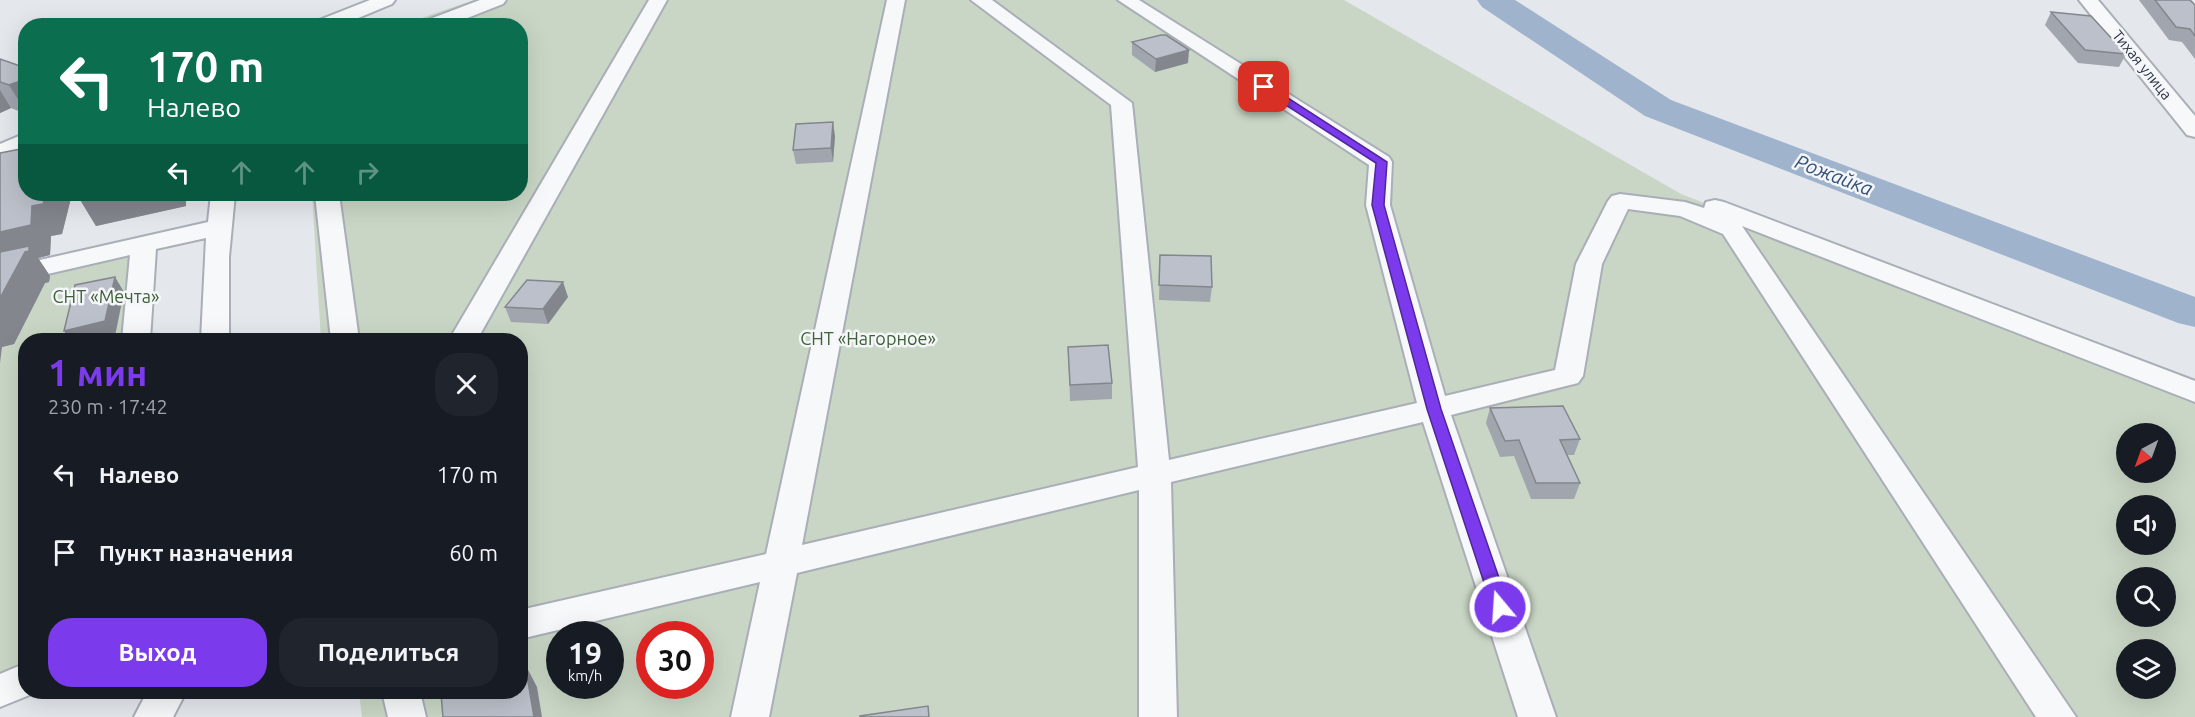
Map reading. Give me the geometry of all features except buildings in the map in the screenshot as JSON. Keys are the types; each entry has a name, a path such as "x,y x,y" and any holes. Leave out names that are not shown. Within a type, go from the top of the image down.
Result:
{"street":[{"path":"341,18 386,0"},
{"path":"450,18 497,0"},
{"path":"467,333 658,0"},
{"path":"750,717 896,0"},
{"path":"980,0 1121,103 1155,475 1158,717"},
{"path":"1127,0 1381,162 1378,205 1434,409 1537,717"},
{"name":"Тихая улица","path":"2088,0 2195,130"},
{"path":"0,153 18,144"},
{"path":"1677,208 1681,194 2195,392"},
{"path":"215,333 216,257 222,201"},
{"path":"328,201 344,333"},
{"path":"528,622 1568,376 1589,264 1620,201 1677,208 1732,229 2057,717"},
{"path":"0,277 220,227"},
{"path":"137,333 144,244"},
{"path":"0,691 18,683"},
{"path":"153,717 164,699"},
{"path":"403,699 407,717"}],"green space":[{"name":"СНТ «Нагорное»","path":"474,0 1344,0 1681,194 2195,391 2195,717 362,717 360,699 528,699 528,333 321,333 312,201 528,201 528,18 421,18"},
{"name":"СНТ «Мечта»","path":"156,242 147,333 18,333 18,697 0,706 0,277"}],"waterway":[{"name":"Рожайка","path":"1493,0 1658,108 2195,313"}],"route":[{"path":"1264,87 1381,162 1378,205 1434,409 1500,607"}]}
